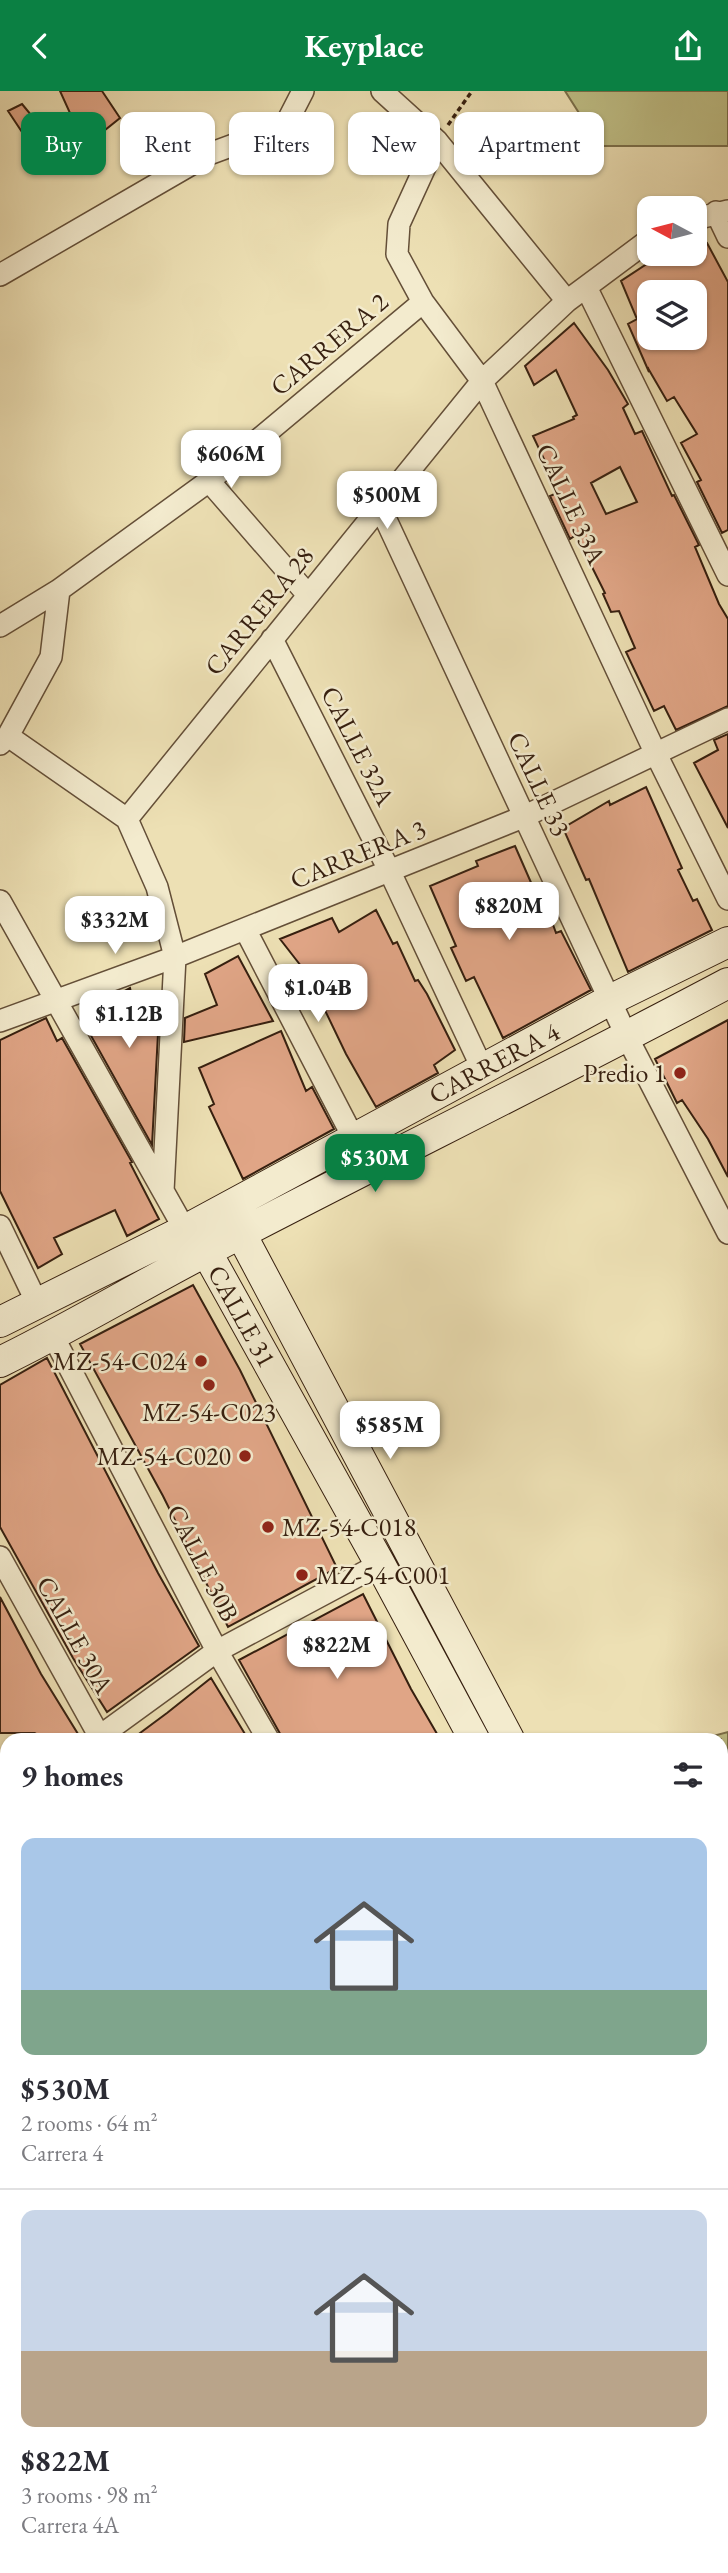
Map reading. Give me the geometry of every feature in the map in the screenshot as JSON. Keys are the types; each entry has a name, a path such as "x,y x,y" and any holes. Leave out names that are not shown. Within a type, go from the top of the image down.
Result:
{"main road":[{"name":"CARRERA 4","path":"0,1322 185,1230 610,1000 728,942"},
{"name":"CARRERA 4","path":"0,1362 53,1336 206,1251 728,983"},
{"name":"CALLE 31","path":"226,1207 506,1733"},
{"name":"CALLE 31","path":"185,1230 206,1251 380,1563 471,1733"}],"street":[{"path":"0,275 209,154 285,127 303,91"},
{"path":"382,91 405,112"},
{"path":"440,145 567,301"},
{"name":"CALLE 33A","path":"421,175 399,224 397,254 423,302 482,380 655,752 728,899"},
{"path":"722,211 728,237"},
{"name":"CARRERA 28","path":"127,819 482,380 567,301 637,249"},
{"path":"586,286 728,575"},
{"name":"CARRERA 2","path":"0,626 59,590 209,481 423,302"},
{"path":"209,481 308,595"},
{"name":"CALLE 33","path":"380,507 626,1037 728,1233"},
{"path":"59,590 51,657 4,740 127,819 157,887 175,957 163,1191"},
{"name":"CALLE 32A","path":"272,639 390,872 482,1068"},
{"name":"CARRERA 3","path":"0,1021 175,957 523,817 728,719"},
{"name":"CALLE 31","path":"0,901 185,1230"},
{"path":"245,929 354,1139"},
{"path":"0,1226 37,1303"},
{"name":"CALLE 30B","path":"53,1336 217,1651 265,1733"},
{"name":"CALLE 30A","path":"0,1557 96,1733"},
{"path":"107,1733 217,1651 380,1563"}],"path":[{"path":"440,137 472,91"}],"green space":[{"path":"565,91 728,91 728,146 604,146 604,112 578,112"}],"building":[{"path":"60,91 102,91 120,118 106,129 106,112 70,112"},
{"path":"22,104 29,112 21,112 21,130 8,111"},
{"path":"707,243 728,282 728,530 722,533 697,482 701,480 681,443 697,434 674,397 667,401 639,350 707,350 707,280 637,280 637,319 621,281 644,266 707,266"},
{"path":"637,319 637,345 628,324"},
{"path":"574,323 608,370 628,404 623,408 635,434 642,431 672,496 674,495 699,545 695,547 728,619 728,706 676,730 664,706 654,711 626,652 635,648 619,611 611,612 603,594 605,593 576,535 570,539 550,496 557,493 533,436 574,419 577,415 556,370 534,385 525,366","holes":["620,467 637,502 606,514 591,483"]},
{"path":"728,734 728,828 694,763 718,750 714,740"},
{"path":"646,787 682,868 678,870 693,901 697,899 712,930 628,972 589,879 586,880 563,828 609,801 610,805"},
{"path":"515,846 536,894 541,891 556,933 561,931 591,990 503,1038 474,977 466,981 451,948 456,946 430,886 478,866 476,861"},
{"path":"376,910 393,944 397,942 415,981 418,980 427,994 455,1050 434,1065 438,1073 376,1107 346,1054 308,975 280,939 332,918 339,932"},
{"path":"238,956 273,1021 184,1042 185,1018 217,1005 205,974"},
{"path":"130,988 132,997 144,993 152,1017 159,1015 152,1145 85,1025 87,1024 82,1014"},
{"path":"46,1018 57,1041 62,1038 132,1162 130,1163 159,1219 127,1236 115,1210 54,1238 62,1254 38,1268 0,1191 0,1040"},
{"path":"728,1020 728,1177 708,1139 682,1100 677,1103 655,1059"},
{"path":"281,1031 306,1091 312,1087 334,1129 243,1179 209,1107 214,1104 199,1068"},
{"path":"193,1285 240,1370 337,1568 228,1627 163,1496 80,1344"},
{"path":"47,1358 158,1573 199,1646 107,1712 73,1658 0,1527 0,1385"},
{"path":"363,1594 437,1733 280,1733 239,1660"},
{"path":"0,1597 41,1674 77,1733 0,1733"},
{"path":"211,1678 244,1733 140,1733"}],"place":[{"name":"Predio 1","path":"680,1073"},
{"name":"MZ-54-C024","path":"201,1361"},
{"name":"MZ-54-C023","path":"209,1385"},
{"name":"MZ-54-C020","path":"245,1456"},
{"name":"MZ-54-C018","path":"268,1527"},
{"name":"MZ-54-C001","path":"302,1575"}]}
